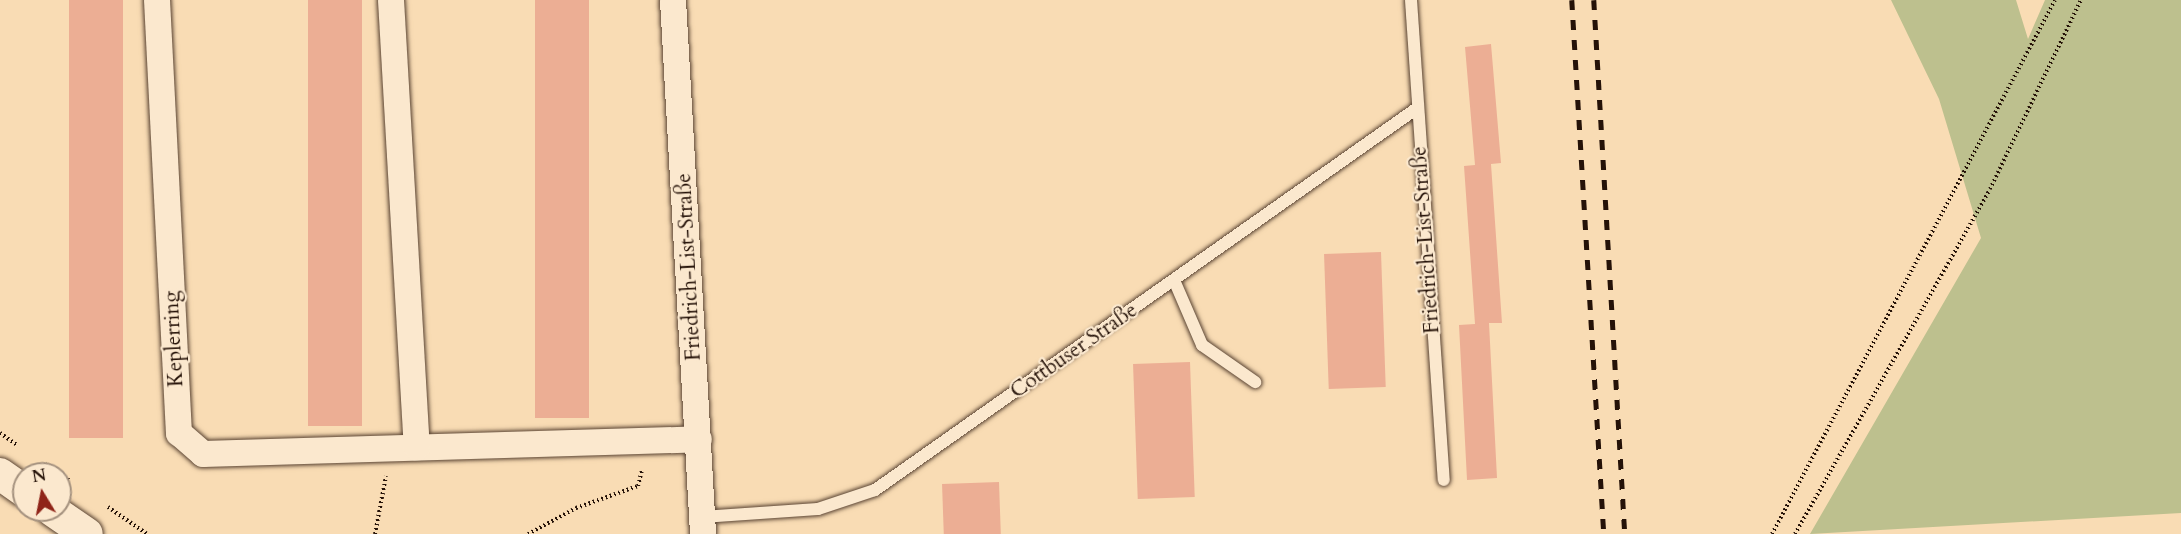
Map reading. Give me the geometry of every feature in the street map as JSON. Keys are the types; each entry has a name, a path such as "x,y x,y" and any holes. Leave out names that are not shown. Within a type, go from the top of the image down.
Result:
{"street":[{"name":"Keplerring","path":"157,0 179,432 203,454 699,440"},
{"path":"391,0 417,447"},
{"name":"Friedrich-List-Straße","path":"673,0 703,525"},
{"path":"70,522 87,534"}],"lane":[{"name":"Friedrich-List-Straße","path":"1411,0 1416,110 1444,480"},
{"name":"Cottbuser Straße","path":"703,525 818,510 875,490 1416,110"},
{"path":"1174,280 1202,345 1255,382"}],"path":[{"path":"1772,534 2055,0"},
{"path":"1795,534 1990,189 2081,0"},
{"path":"528,534 576,508 638,486 649,441"},
{"path":"375,534 391,447"}],"green space":[{"path":"1891,0 2016,0 2028,39 2045,0 2181,0 2181,513 1810,534 1981,238 1939,99"}],"building":[{"path":"69,0 123,0 123,438 69,438"},
{"path":"308,0 362,0 362,426 308,426"},
{"path":"535,0 589,0 589,418 535,418"},
{"path":"1491,44 1501,163 1491,164 1502,323 1489,323 1497,478 1467,480 1459,325 1475,324 1464,166 1475,165 1465,47"},
{"path":"1381,252 1386,387 1329,389 1324,254"},
{"path":"1190,362 1195,497 1138,499 1133,364"},
{"path":"999,482 1001,534 944,534 942,484"}],"railway":[{"path":"1572,0 1604,534"},
{"path":"1594,0 1625,534"}]}
